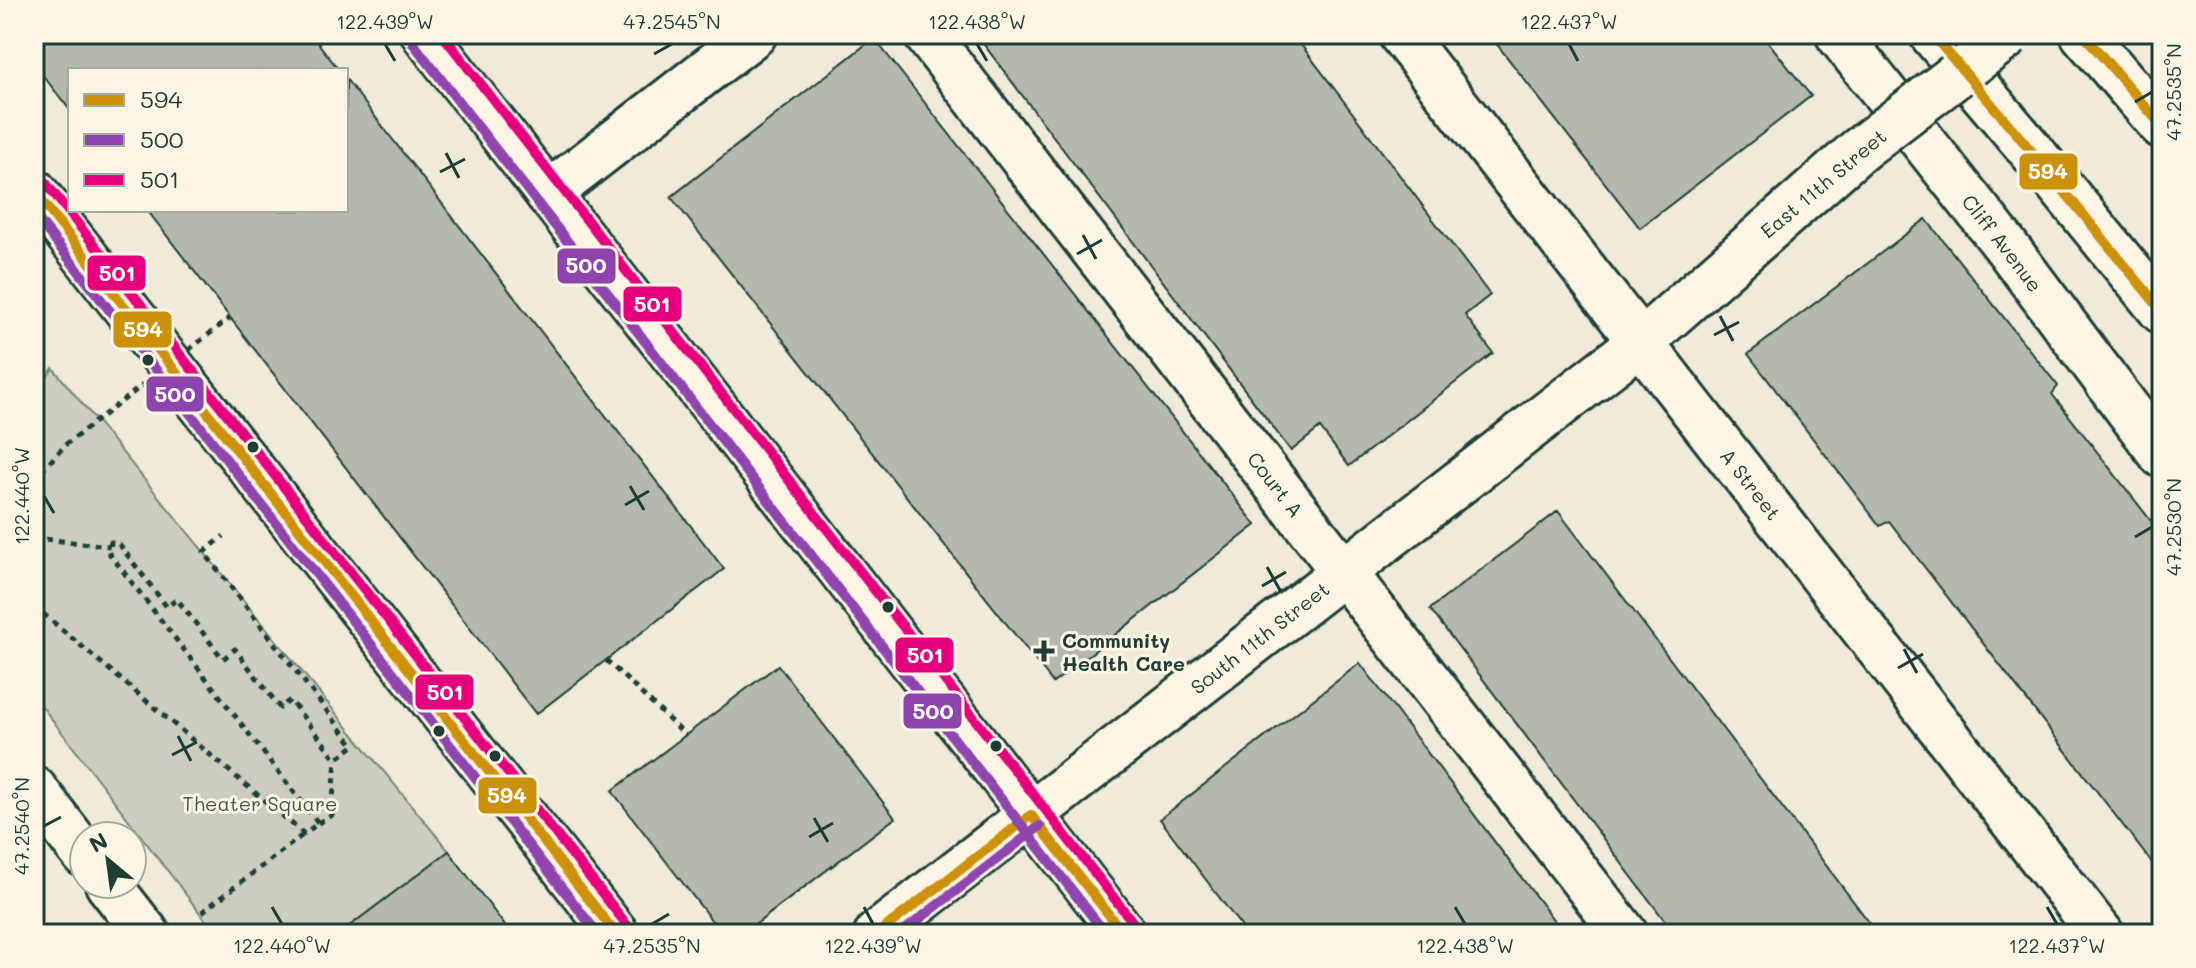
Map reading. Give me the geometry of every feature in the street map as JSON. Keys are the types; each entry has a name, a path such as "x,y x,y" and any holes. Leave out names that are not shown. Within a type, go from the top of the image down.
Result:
{"main road":[{"path":"424,34 1124,934"},
{"path":"548,194 754,34"},
{"name":"Court A","path":"926,34 1625,934"},
{"name":"A Street","path":"1401,34 2101,934"},
{"name":"Cliff Avenue","path":"1838,34 2005,245 2162,455"},
{"path":"1932,34 2162,311"},
{"name":"East 11th Street","path":"1642,341 1859,150 2010,34"},
{"path":"2083,34 2162,126"},
{"path":"34,191 616,934"},
{"name":"South 11th Street","path":"877,934 1642,341"},
{"path":"34,789 68,833"},
{"path":"120,900 147,934"}],"path":[{"path":"34,480 65,445 230,318"},
{"path":"224,536 204,552 354,746 336,759"},
{"path":"34,538 110,546"},
{"path":"202,912 332,815 336,759 290,700 280,708 235,649 223,659 177,599 167,607 119,544 111,542 109,553 318,823"},
{"path":"34,606 304,834"},
{"path":"606,660 685,735"}],"green space":[{"name":"Theater Square","path":"53,368 449,851 339,934 216,934 148,845 148,820 129,820 34,696 34,397"}],"building":[{"path":"34,34 311,34 337,68 68,68 68,107 34,64"},
{"path":"976,34 1293,34 1490,295 1465,315 1493,353 1349,466 1320,428 1291,451"},
{"path":"1489,34 1762,34 1811,96 1640,228"},
{"path":"874,38 1256,525 1053,683 671,197"},
{"path":"348,82 724,569 536,714 149,212 348,212"},
{"path":"1926,219 2058,386 2052,394 2162,535 2162,876 1889,521 1880,526 1748,354"},
{"path":"1558,511 1878,934 1675,934 1430,609"},
{"path":"1360,663 1564,934 1247,934 1160,819"},
{"path":"778,665 895,818 743,934 722,934 612,791"},
{"path":"449,851 511,934 339,934"}],"transit line":[{"name":"501","path":"442,34 1135,925"},
{"name":"594","path":"1932,34 2162,311"},
{"name":"594","path":"2083,34 2162,126"},
{"name":"500","path":"413,43 1106,934"},
{"name":"501","path":"45,182 68,211"},
{"name":"594","path":"34,191 616,934"},
{"name":"501","path":"68,212 627,925"},
{"name":"500","path":"34,214 598,934"},
{"name":"594","path":"1031,815 1124,934"},
{"name":"594","path":"877,934 1031,815"},
{"name":"500","path":"900,934 1040,826"}],"place":[{"name":"Community Health Care","path":"1044,651"}]}
